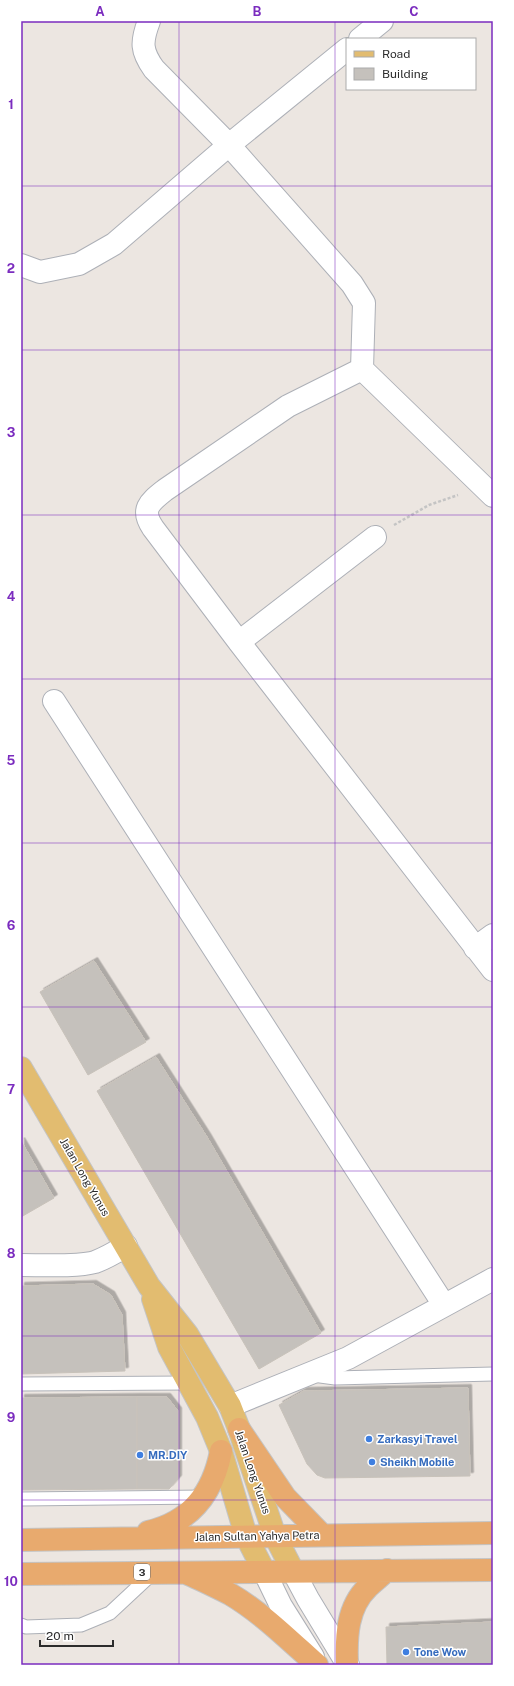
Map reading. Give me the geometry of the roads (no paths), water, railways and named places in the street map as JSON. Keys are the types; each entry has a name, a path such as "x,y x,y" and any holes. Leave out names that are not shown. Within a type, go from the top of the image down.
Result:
{"highway":[{"path":"239,1429 285,1497 322,1535"},
{"path":"121,1538 157,1530 177,1522 193,1510 204,1497 218,1470 221,1451"},
{"name":"Jalan Sultan Yahya Petra","path":"21,1540 493,1533"},
{"path":"347,1664 346,1640 349,1620 356,1603 366,1588 387,1570"},
{"name":"3","path":"21,1574 493,1570"},
{"path":"184,1572 230,1595 250,1608 272,1625 317,1665"}],"main road":[{"name":"Jalan Long Yunus","path":"21,1068 149,1286 187,1334 230,1406 274,1536 293,1571"},
{"name":"Jalan Long Yunus","path":"149,1286 169,1347 207,1417 221,1451 246,1536 264,1571"}],"street":[{"path":"149,21 144,33 143,44 145,56 154,69 230,145 352,284 364,303 362,369 488,491"},
{"path":"361,38 382,21"},
{"path":"21,265 40,272 79,264 114,244 230,145 346,50"},
{"path":"362,369 288,406 165,490 149,504 147,510 149,523 239,642 493,970"},
{"path":"239,642 375,537"},
{"path":"54,701 444,1305"},
{"path":"475,948 493,935"},
{"path":"21,1265 80,1264 94,1262 106,1258 126,1246"},
{"path":"230,1406 348,1358 493,1279"},
{"name":"Jalan Long Yunus","path":"264,1571 281,1606 317,1665"},
{"name":"Jalan Long Yunus","path":"293,1571 347,1664"}],"lane":[{"path":"309,1374 335,1378 493,1374"},
{"path":"21,1384 189,1383"},
{"path":"21,1499 204,1497"},
{"path":"21,1625 26,1627 81,1625 110,1613 154,1572"}],"place":[{"name":"Zarkasyi Travel","path":"369,1439"},
{"name":"MR.DIY","path":"140,1455"},
{"name":"Sheikh Mobile","path":"372,1462"},
{"name":"Tone Wow","path":"406,1652"}]}
